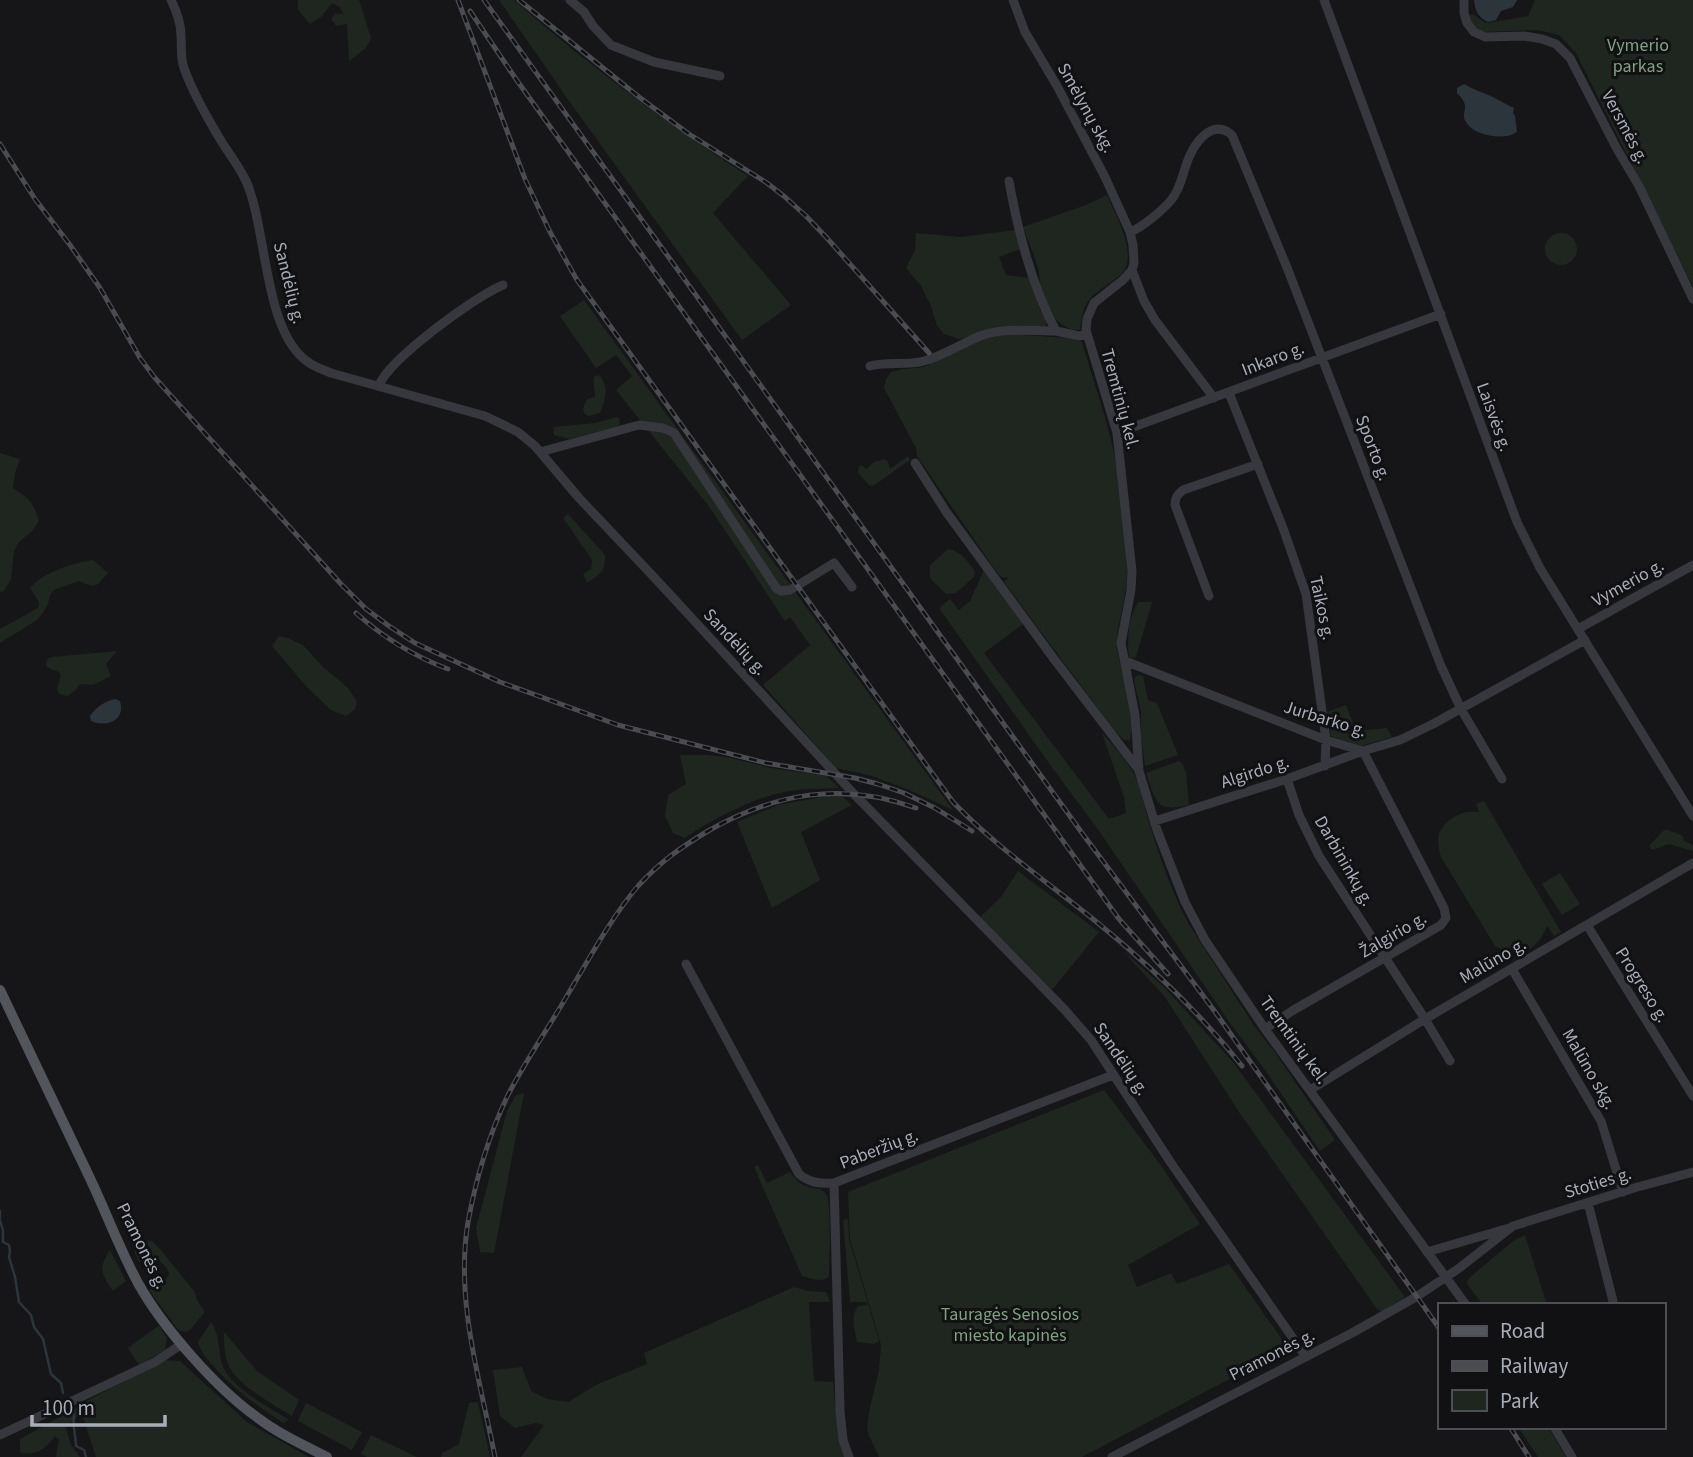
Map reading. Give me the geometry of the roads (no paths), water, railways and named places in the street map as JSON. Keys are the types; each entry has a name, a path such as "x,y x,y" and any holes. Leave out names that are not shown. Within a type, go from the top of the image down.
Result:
{"main road":[{"name":"Pramonės g.","path":"0,990 139,1285 182,1343 229,1395 286,1437 327,1457"}],"street":[{"name":"Sandėlių g.","path":"171,0 181,34 184,70 247,183 274,300 287,339 297,352 310,364 331,373 485,416 518,432 540,452 579,498 854,794 1091,1040 1171,1163 1306,1357"},
{"path":"570,0 584,12 611,45 654,62 720,76"},
{"name":"Smėlynų skg.","path":"1013,0 1025,32 1058,86 1130,232"},
{"name":"Laisvės g.","path":"1324,0 1517,522 1540,568 1693,816"},
{"name":"Versmės g.","path":"1464,0 1467,23 1474,32 1485,37 1524,36 1542,39 1556,44 1570,58 1639,186 1693,299"},
{"name":"Sporto g.","path":"1130,232 1139,228 1171,200 1197,143 1213,129 1222,128 1232,135 1441,666 1461,709 1502,779"},
{"path":"1009,181 1019,231 1037,290 1056,331"},
{"path":"1130,232 1134,254 1132,270 1144,301 1155,320 1214,398"},
{"name":"Tremtinių kel.","path":"1132,270 1094,303 1087,319 1086,334 1116,433 1132,571 1121,643 1130,686 1139,771 1155,821 1174,876 1196,926 1265,1029 1465,1303"},
{"path":"379,385 388,371 439,326 475,300 503,285"},
{"name":"Inkaro g.","path":"1116,433 1441,314"},
{"path":"870,366 927,361 992,332 1056,331 1079,336 1086,334"},
{"name":"Taikos g.","path":"1229,393 1283,528 1306,594 1326,740 1325,765"},
{"path":"540,452 639,425 663,428 674,433 777,589 790,590 834,563 852,587"},
{"name":"Tremtinių kel.","path":"915,463 947,513 1139,771"},
{"path":"1209,596 1175,499 1182,490 1258,464"},
{"name":"Vymerio g.","path":"1578,629 1693,565"},
{"name":"Jurbarko g.","path":"1125,661 1326,740 1363,751 1400,740 1585,640"},
{"path":"1120,745 1130,747 1137,738"},
{"name":"Algirdo g.","path":"1155,821 1287,779 1363,751"},
{"name":"Žalgirio g.","path":"1265,1029 1441,925 1446,918 1363,751"},
{"name":"Darbininkų g.","path":"1287,779 1299,815 1319,856 1450,1061"},
{"name":"Malūno g.","path":"1310,1090 1425,1019 1693,863"},
{"name":"Progreso g.","path":"1587,925 1693,1096"},
{"path":"686,964 799,1174 806,1180 819,1184 834,1183"},
{"name":"Malūno skg.","path":"1512,969 1601,1121 1623,1192"},
{"name":"Paberžių g.","path":"849,1457 843,1440 839,1409 834,1183 1113,1075"},
{"name":"Stoties g.","path":"1427,1252 1693,1172"},
{"path":"1588,1203 1613,1303"},
{"name":"Stoties g.","path":"1446,1278 1513,1226"},
{"path":"1465,1240 1472,1246 1473,1257"},
{"name":"Pramonės g.","path":"1112,1457 1393,1311 1446,1278"},
{"path":"0,1435 155,1363 182,1343"},
{"path":"1555,1429 1573,1457"}],"waterway":[{"path":"0,1211 0,1219"},
{"path":"0,1221 3,1242 9,1245 19,1302 31,1315 34,1327 43,1339 51,1374 61,1383 63,1393"},
{"path":"74,1415 76,1446 84,1450 86,1457"}],"railway":[{"path":"458,0 525,179 577,280 953,802 1003,848 1152,970 1209,1027 1242,1066"},
{"path":"484,0 1082,833 1213,1009 1438,1327"},
{"path":"519,0 639,97 689,134 785,197 826,237 929,353"},
{"path":"470,11 518,82 1119,919 1168,974"},
{"path":"0,144 35,199 100,288 140,358 155,378 341,584 366,609 389,626 415,643 500,682 618,725 766,763 878,784 935,808 972,831"},
{"path":"356,613 399,646 448,669"},
{"path":"495,1457 476,1370 467,1311 465,1252 471,1206 488,1143 507,1097 607,929 627,899 663,862 708,831 758,808 809,795 835,793 862,795 916,808"},
{"path":"1511,1429 1529,1457"}],"park label":[{"name":"Vymerio parkas","path":"1638,55"},
{"name":"Tauragės Senosios miesto kapinės","path":"1010,1324"}]}
